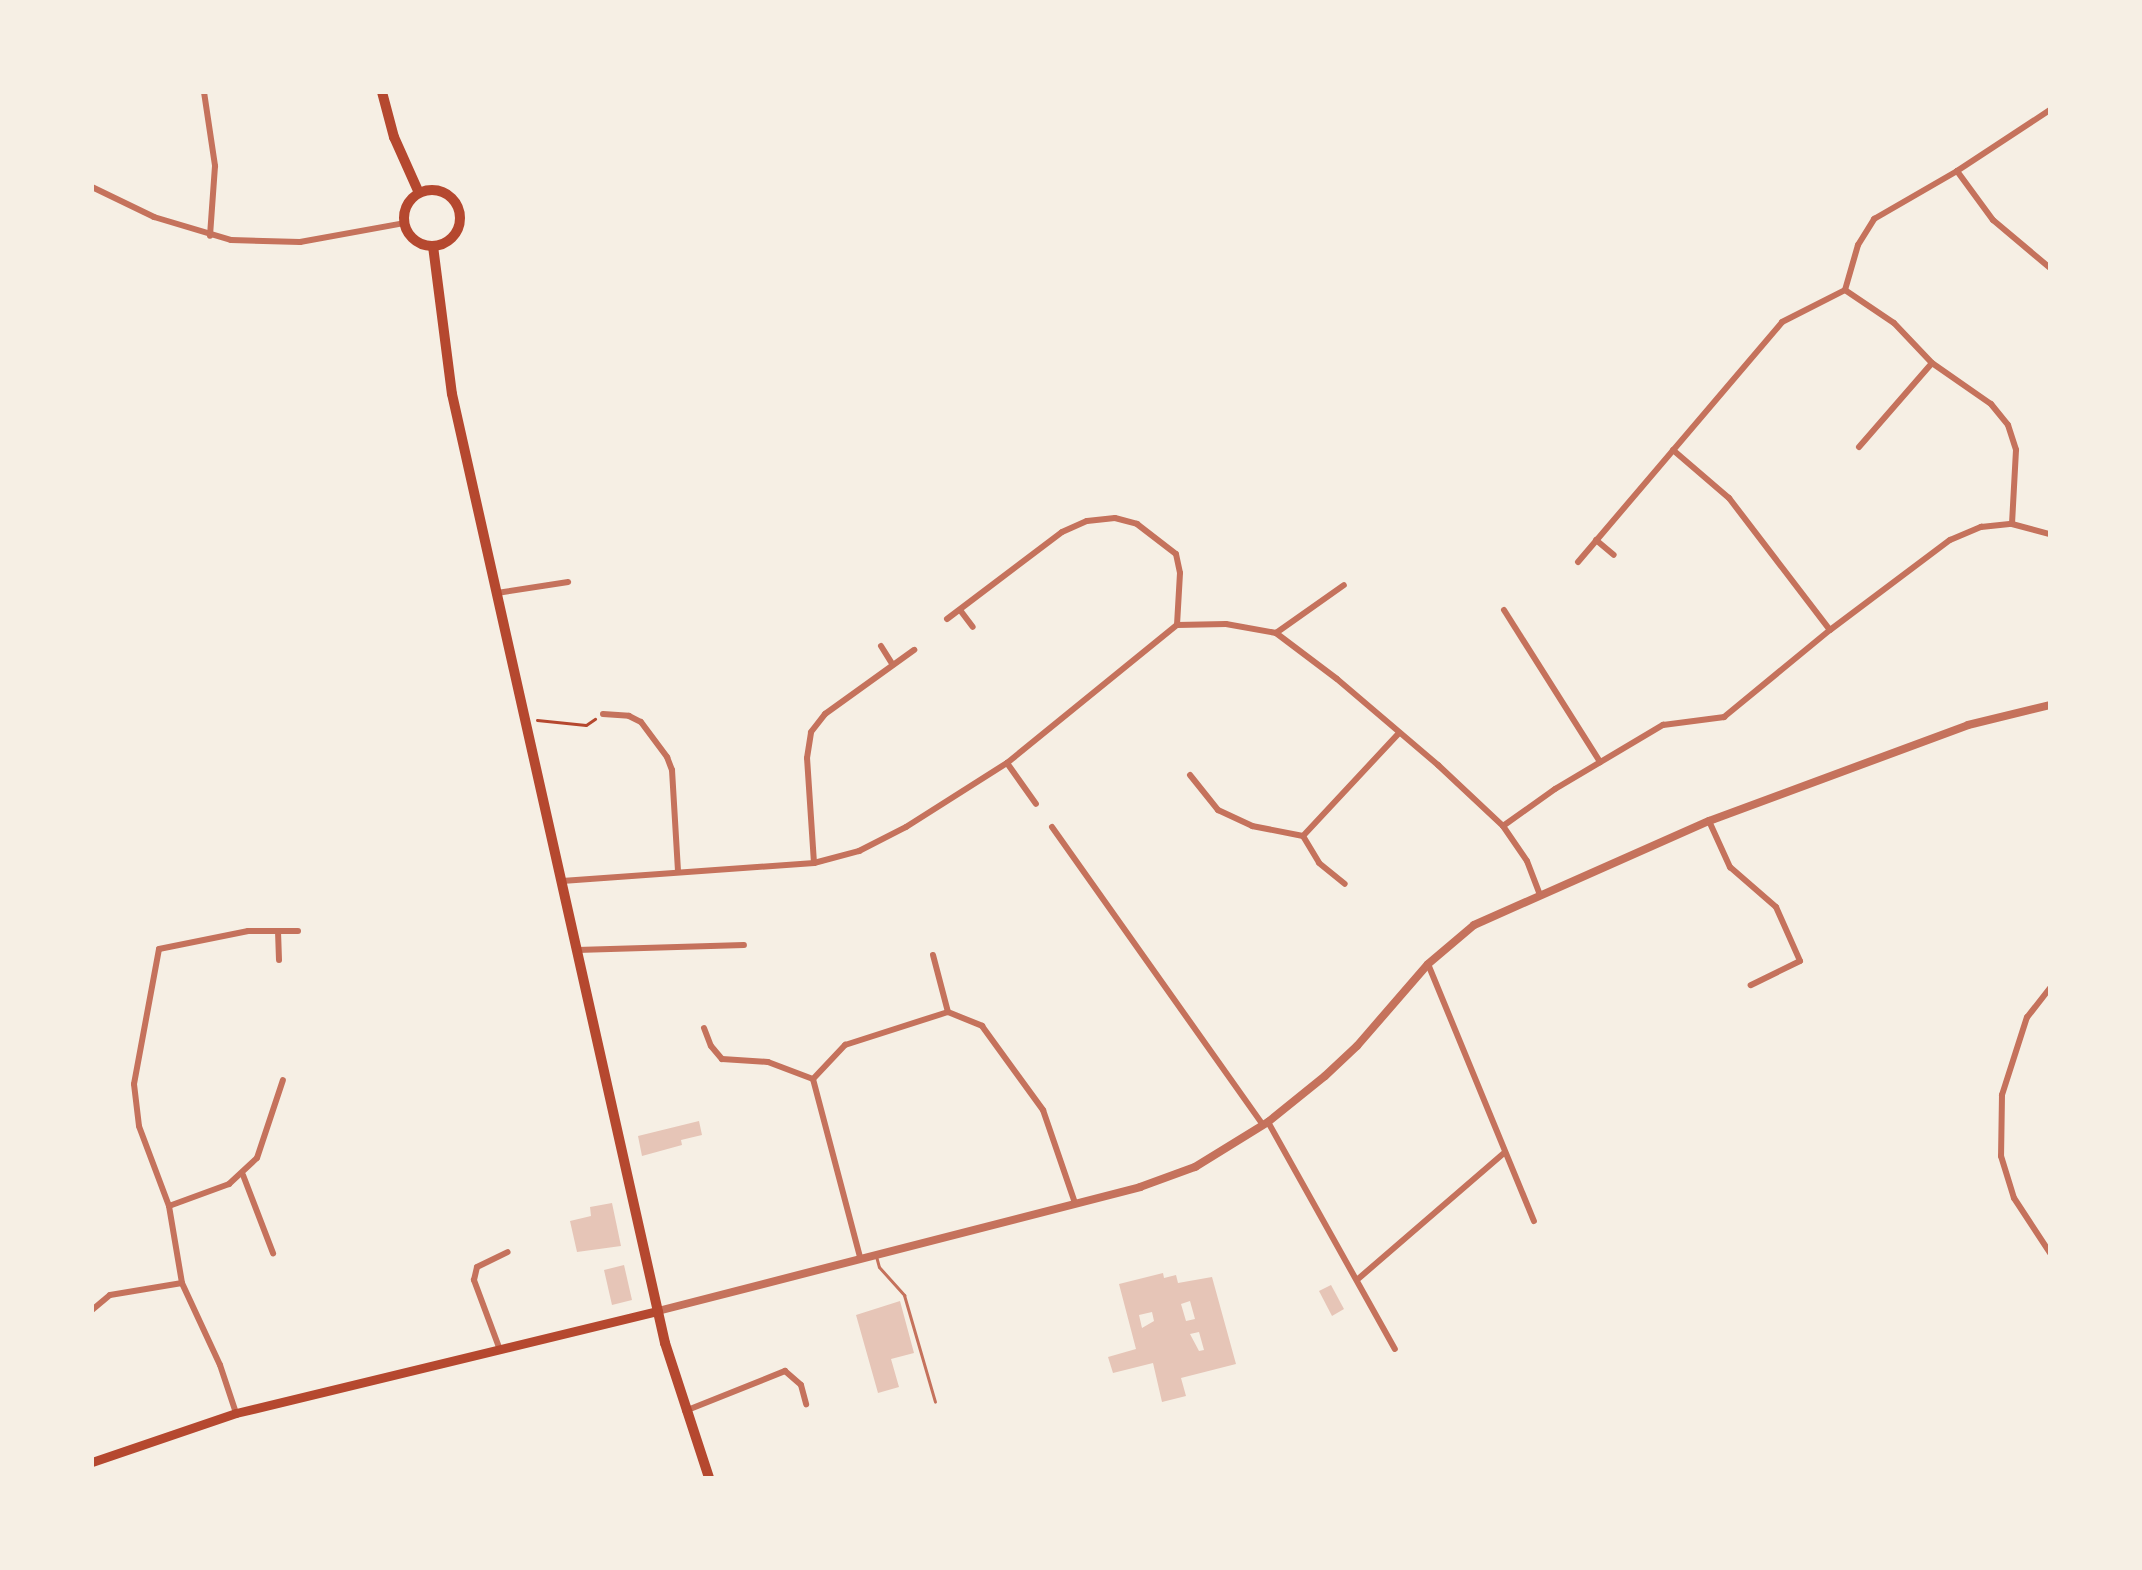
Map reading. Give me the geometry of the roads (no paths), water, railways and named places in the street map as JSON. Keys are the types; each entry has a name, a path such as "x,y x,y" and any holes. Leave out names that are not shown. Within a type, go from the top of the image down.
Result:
{"main road":[{"path":"382,92 394,137 419,193"},
{"path":"437,189 453,198 461,214 454,237 433,246 416,241 405,223 408,203 419,193 437,189"},
{"path":"433,246 445,364 658,1311 685,1411 709,1478"},
{"path":"92,1462 236,1413 658,1311"}],"street":[{"path":"204,92 215,166 210,236"},
{"path":"1578,562 1782,322 1845,290 1858,245 1874,219 1957,171 2050,110"},
{"path":"1957,171 1993,220 2050,268"},
{"path":"92,187 154,217 210,236 290,243 405,223"},
{"path":"1845,290 1894,323 1932,363 1991,404 2008,425 2016,450 2012,524"},
{"path":"1859,447 1932,363"},
{"path":"1673,450 1729,498 1830,630"},
{"path":"947,619 1062,532 1087,521 1115,518 1137,524 1176,554 1180,573 1177,625"},
{"path":"1503,826 1663,725 1724,717 1830,630 1950,540 1981,527 2012,524 2050,534"},
{"path":"1596,540 1614,555"},
{"path":"497,593 568,582"},
{"path":"1276,633 1344,585"},
{"path":"960,610 973,627"},
{"path":"1504,610 1600,762"},
{"path":"562,881 814,863 859,851 906,827 1007,763 1177,625 1226,624 1276,633 1337,679 1503,826 1527,861 1540,895"},
{"path":"881,646 893,665"},
{"path":"814,863 807,758 811,732 825,714 914,650"},
{"path":"658,1311 1140,1187 1195,1167 1266,1124 1357,1046 1428,964 1474,925 1709,821 1968,725 2050,705"},
{"path":"603,714 629,716 641,722 667,757 672,770 678,872"},
{"path":"1303,836 1399,733"},
{"path":"1007,763 1036,804"},
{"path":"1190,775 1218,810 1252,826 1303,836 1319,863 1345,884"},
{"path":"1709,821 1730,867 1776,907 1800,961 1751,985"},
{"path":"1052,827 1266,1124 1358,1279 1395,1349"},
{"path":"236,1413 220,1365 182,1283 169,1206 139,1126 134,1084 159,949 248,931 298,931"},
{"path":"278,931 279,960"},
{"path":"577,950 744,945"},
{"path":"933,955 948,1012"},
{"path":"1428,964 1534,1221"},
{"path":"2050,988 2027,1017 2002,1095 2001,1156 2014,1198 2050,1253"},
{"path":"813,1079 845,1045 948,1012 982,1026 1043,1110 1075,1203"},
{"path":"704,1028 711,1046 722,1059 768,1062 813,1079"},
{"path":"813,1079 860,1257"},
{"path":"169,1206 229,1184 243,1175 257,1158 267,1137 283,1080"},
{"path":"1358,1279 1505,1152"},
{"path":"243,1175 273,1253"},
{"path":"500,1350 474,1280 477,1267 508,1252"},
{"path":"92,1310 110,1295 182,1283"},
{"path":"685,1411 785,1371 801,1385 806,1404"}],"lane":[{"path":"876,1254 879,1267 904,1295 935,1402"}]}
